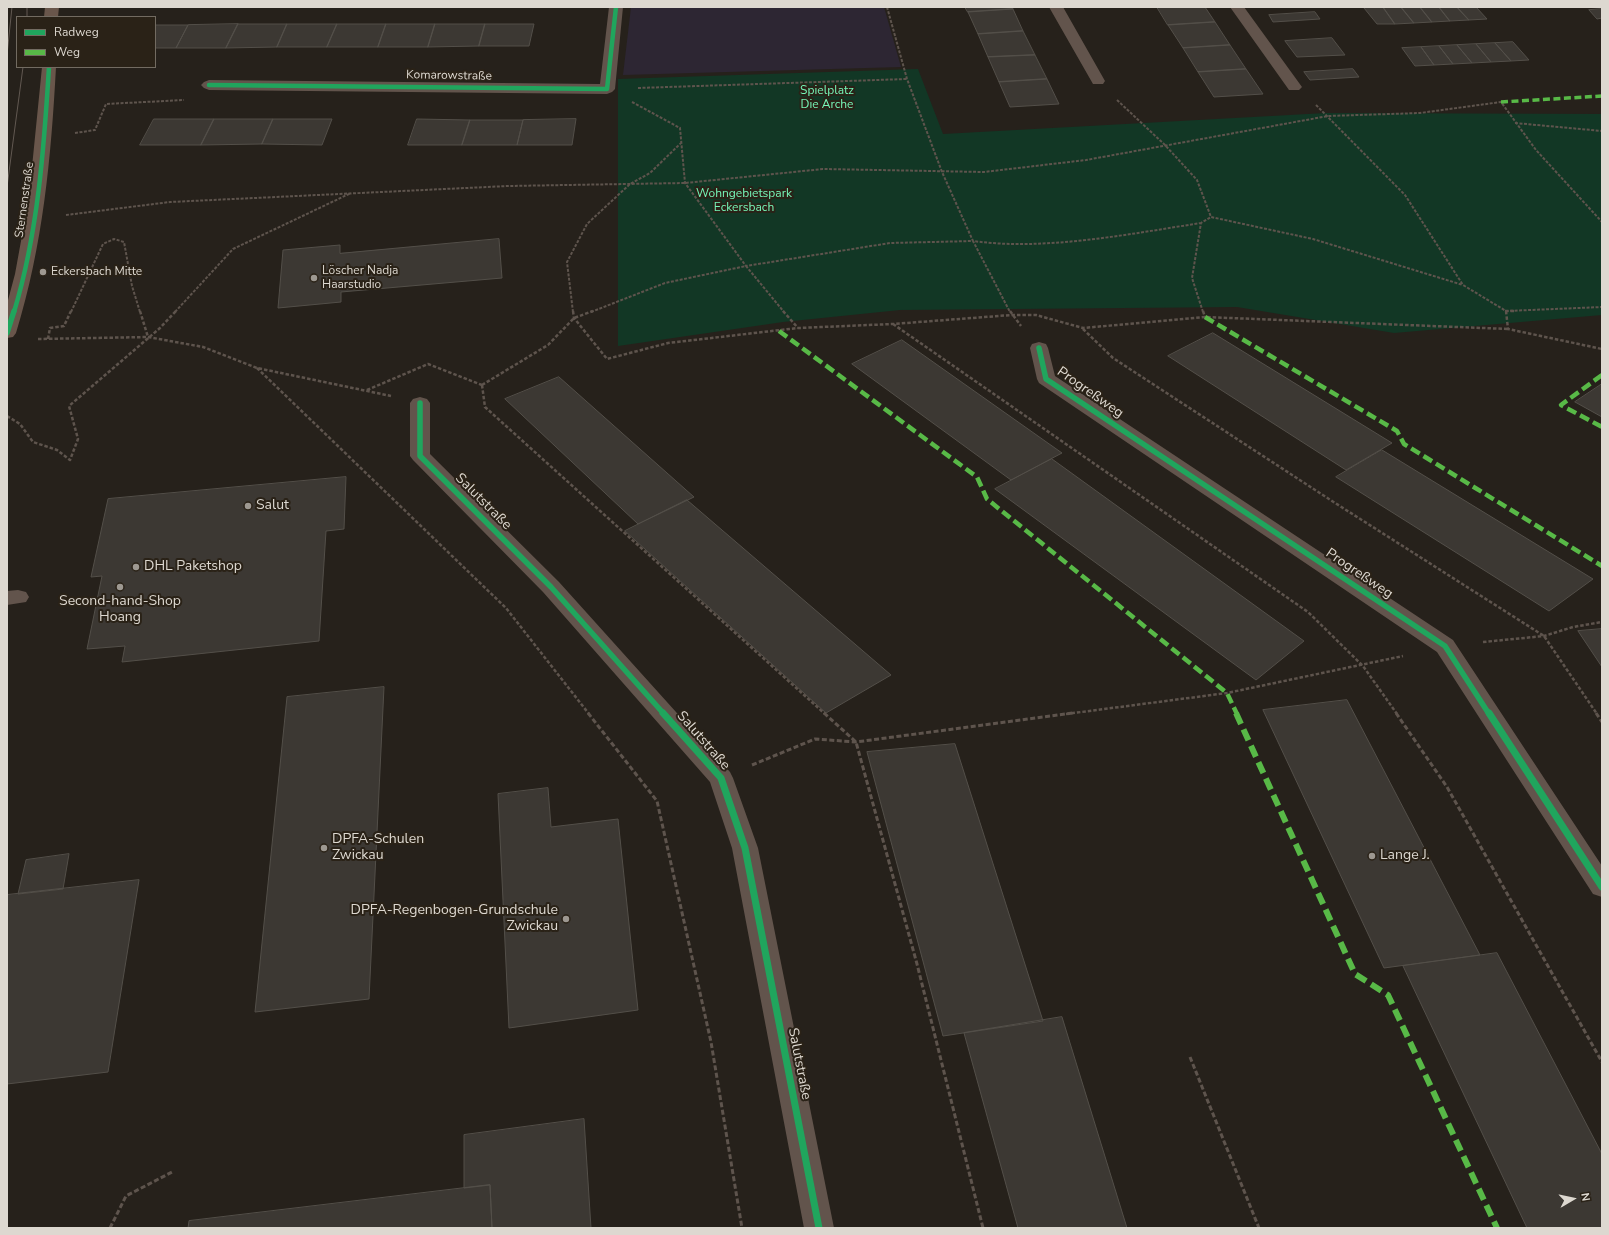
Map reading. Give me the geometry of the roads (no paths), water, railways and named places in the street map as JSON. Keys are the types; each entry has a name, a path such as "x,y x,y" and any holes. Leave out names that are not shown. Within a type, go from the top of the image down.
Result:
{"street":[{"name":"Komarowstraße","path":"209,85 607,89 616,7"},
{"path":"1056,7 1098,81"},
{"path":"1237,7 1294,87"},
{"name":"Sternenstraße","path":"7,333 24,275 34,218 45,138 48,68"},
{"name":"Progreßweg","path":"1039,348 1046,379 1445,646 1602,886"},
{"name":"Salutstraße","path":"420,403 420,456 551,587 720,778 744,848 819,1228"}],"tram line":[{"path":"7,55 12,7"},
{"path":"27,7 27,16"},
{"path":"7,187 23,68"}],"place":[{"name":"Eckersbach Mitte","path":"43,272"},
{"name":"Löscher Nadja Haarstudio","path":"314,278"},
{"name":"Salut","path":"248,506"},
{"name":"DHL Paketshop","path":"136,567"},
{"name":"Second-hand-Shop Hoang","path":"120,587"},
{"name":"DPFA-Schulen Zwickau","path":"324,848"},
{"name":"Lange J.","path":"1372,856"},
{"name":"DPFA-Regenbogen-Grundschule Zwickau","path":"566,919"}],"park label":[{"name":"Spielplatz Die Arche","path":"827,98"},
{"name":"Wohngebietspark Eckersbach","path":"744,201"}]}
